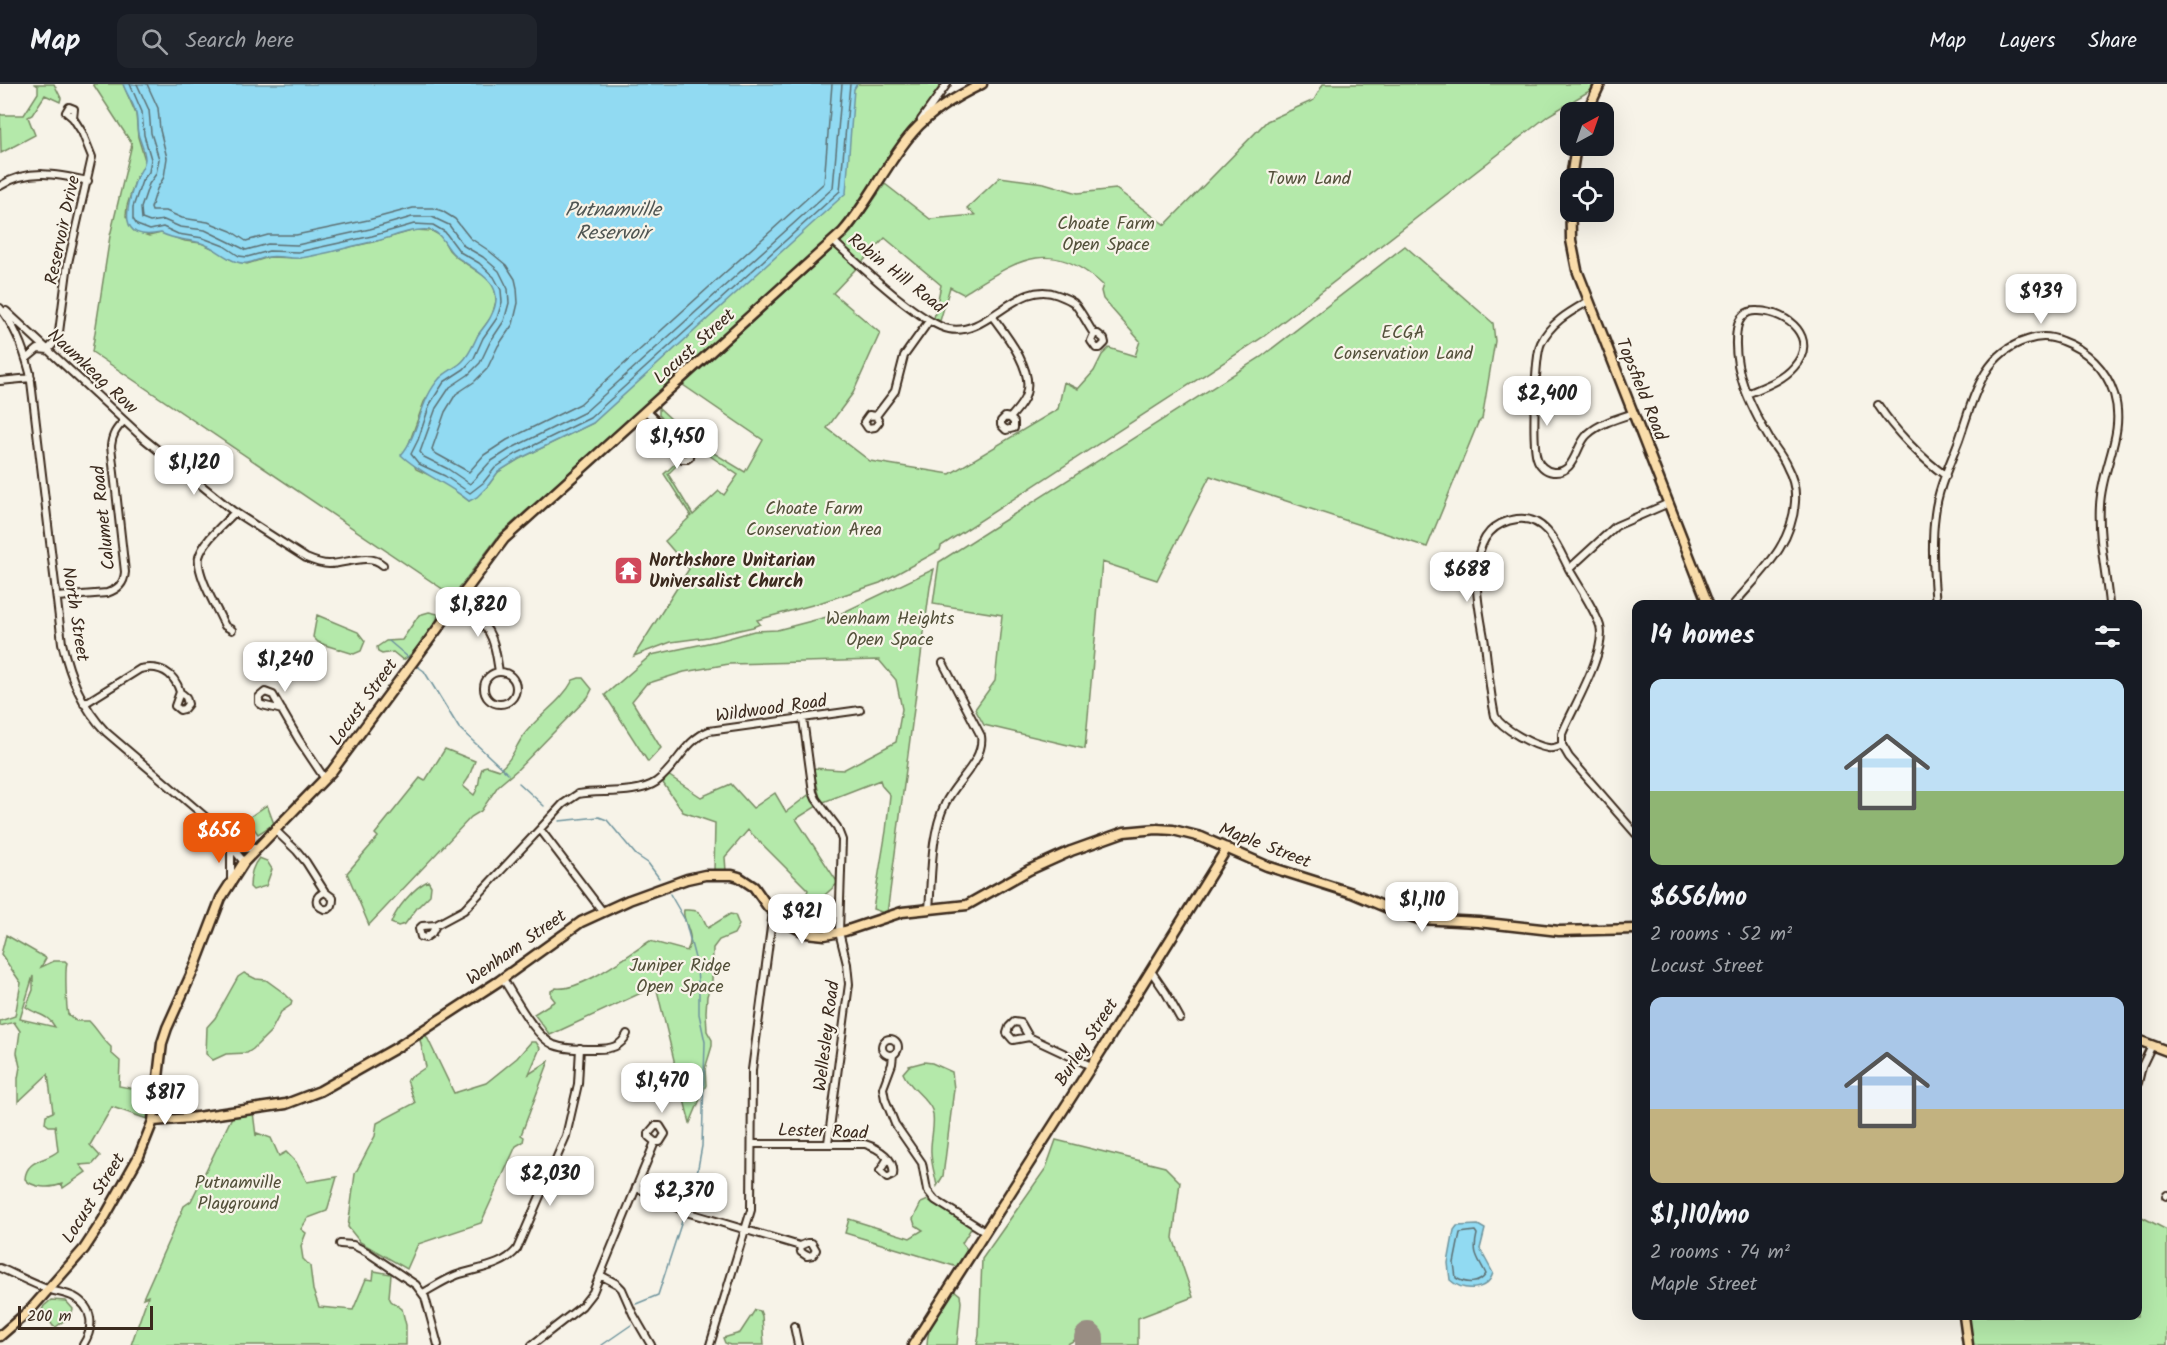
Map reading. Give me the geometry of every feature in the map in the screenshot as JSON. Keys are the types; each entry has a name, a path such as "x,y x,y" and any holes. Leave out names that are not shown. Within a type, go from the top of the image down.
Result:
{"main road":[{"path":"912,133 938,110 982,84"},
{"path":"1592,102 1600,84"},
{"name":"Locust Street","path":"0,1336 18,1322 48,1290 94,1235 143,1148 153,1121 162,1043 167,1028 195,966 221,898 243,862 325,779 364,732 504,539 833,241 861,209 912,133"},
{"name":"Topsfield Road","path":"1571,222 1571,240 1577,270 1706,600"},
{"name":"Maple Street","path":"893,914 967,905 1037,866 1071,851 1131,831 1173,830 1201,837 1267,866 1352,893 1419,919 1478,922 1560,931 1632,929"},
{"name":"Burley Street","path":"913,1345 1227,848"},
{"name":"Wenham Street","path":"153,1121 286,1104 320,1091 396,1048 503,979 581,922 687,879 711,874 732,875 747,881 772,912 791,926 806,933 839,932 893,914"},
{"path":"2142,1042 2167,1051"},
{"path":"1965,1320 1968,1345"}],"street":[{"name":"Locust Street","path":"912,133 947,84"},
{"name":"Reservoir Drive","path":"48,350 59,332 68,263 92,157 89,146 74,118"},
{"path":"0,186 14,179 37,174 62,175 88,181"},
{"name":"Robin Hill Road","path":"833,241 929,321 949,329 962,329 992,316 1028,294 1040,291 1054,293 1074,303 1094,334"},
{"path":"1589,301 1558,320 1546,333 1538,351 1535,433 1537,458 1546,470 1554,472 1566,469 1570,466 1581,441 1589,432 1634,412"},
{"name":"Naumkeag Row","path":"0,307 124,421 235,512 306,558 317,562 327,564 368,559 378,560 384,565"},
{"name":"North Street","path":"0,307 10,322 26,358 31,378 62,643 68,667 84,704 106,732 209,820 243,862"},
{"path":"1737,600 1785,543 1792,526 1796,501 1788,468 1770,439 1747,394 1741,379 1736,356 1736,335 1739,320 1744,314 1756,310 1784,316 1800,333 1803,345 1799,361 1786,375 1747,394"},
{"path":"992,316 1012,344 1026,372 1028,384 1026,394 1010,418"},
{"path":"0,321 10,322"},
{"path":"876,416 895,390 904,357 929,321"},
{"path":"1936,600 1933,539 1935,512 1978,388 1988,367 2000,353 2020,342 2038,337 2061,340 2088,355 2097,363 2110,383 2118,411 2117,432 2104,476 2100,504 2109,600"},
{"path":"26,358 38,348 48,350"},
{"path":"0,381 31,378"},
{"path":"1878,405 1918,453 1946,476"},
{"path":"646,411 680,443"},
{"name":"Calumet Road","path":"57,597 107,593 114,590 124,580 111,446 116,430 124,421"},
{"path":"1569,569 1616,526 1669,503"},
{"path":"232,630 225,626 217,610 199,569 199,559 205,546 235,512"},
{"path":"1562,745 1550,748 1543,746 1509,731 1500,724 1495,716 1476,570 1483,543 1489,533 1505,522 1527,519 1536,522 1547,531 1598,620 1601,640 1596,660 1562,734 1562,745 1569,757 1632,829"},
{"path":"450,611 473,618 484,626 492,637 499,672"},
{"path":"929,909 934,840 939,819 954,787 979,756 982,748 981,736 943,663"},
{"path":"84,704 140,669 154,667 168,672 178,685 180,692"},
{"path":"499,672 513,678 516,689 512,699 502,704 493,702 484,692 487,679 499,672"},
{"path":"282,710 325,779"},
{"name":"Wildwood Road","path":"436,925 464,910 563,804 578,794 637,789 654,783 663,776 688,745 701,735 720,729 860,710"},
{"name":"Wellesley Road","path":"802,719 813,792 837,827 842,840 839,932 847,964 849,984 828,1143"},
{"path":"540,829 603,912"},
{"path":"275,830 306,862 325,892"},
{"path":"231,880 231,847 243,849 257,847"},
{"path":"710,1345 751,1210 753,1070 772,912"},
{"path":"1151,971 1180,1018"},
{"path":"503,979 544,1038 555,1045 580,1048 616,1047 623,1043 627,1034"},
{"path":"1029,1037 1091,1066"},
{"path":"2142,1066 2152,1046"},
{"path":"423,1293 458,1275 501,1261 517,1249 566,1136 578,1084 580,1048"},
{"path":"893,1054 892,1064 883,1088 885,1099 895,1124 922,1163 927,1190 940,1203 986,1232"},
{"path":"532,1345 582,1306 593,1292 655,1143"},
{"name":"Lester Road","path":"752,1144 865,1144 875,1147 888,1158"},
{"path":"636,1187 686,1212 800,1246"},
{"path":"340,1244 353,1245 367,1252 411,1281 423,1293 438,1345"},
{"path":"0,1268 48,1290 72,1296 86,1308 92,1326 83,1345"},
{"path":"600,1275 622,1289 651,1345"},
{"path":"794,1326 798,1345"}],"green space":[{"path":"35,84 54,84 61,98 60,102 45,95 32,115 28,117 35,135 1,153 0,114 24,115 38,93 38,86"},
{"path":"93,84 123,84 136,114 138,137 145,160 143,170 136,178 127,206 126,216 134,231 149,236 161,233 185,241 201,243 230,259 247,264 269,257 299,258 373,242 415,230 432,231 441,236 456,257 490,280 495,290 496,301 492,316 478,335 470,354 440,378 424,402 407,449 416,469 442,481 469,501 487,487 498,472 519,459 593,423 857,84 942,84 855,213 833,240 500,534 453,596 92,352 110,236 132,144"},
{"path":"1323,84 1593,84 1591,90 1571,102 1560,102 1560,108 1263,337 941,546 940,550 880,583 757,620 760,624 753,627 671,642 634,656 689,569 665,541 691,516 664,474 676,463 678,464 668,474 693,515 719,491 724,495 738,475 692,442 684,440 659,415 659,408 697,443 745,472 763,440 683,385 851,232 885,184 930,219 975,215 967,208 1000,177 1044,183 1078,193 1116,189 1165,225 1267,121 1314,100","holes":["885,238 941,285 934,318 940,321 950,287 963,294 1016,264 1049,257 1066,261 1084,270 1103,285 1101,291 1103,299 1140,341 1135,356 1109,348 1102,355 1094,371 1078,389 1064,382 1058,409 950,474 870,461 827,428 853,393 880,333 833,293"]},
{"name":"ECGA Conservation Land","path":"1405,246 1493,323 1495,341 1482,419 1478,423 1427,547 1210,476 1157,580 1102,562 1085,749 984,725 975,709 995,681 1002,615 933,604 939,562 1261,357"},
{"name":"Wenham Heights Open Space","path":"934,569 887,914 873,909 890,795 880,780 821,803 813,768 843,770 896,742 902,709 896,680 879,660 729,664 684,672 646,684 632,701 661,748 648,762 605,695 651,655 754,631 777,630 842,613"},
{"path":"429,612 438,614 434,626 407,657 403,660 393,652 382,654 378,652 377,647 386,641 402,640 419,615"},
{"path":"317,615 358,632 365,641 361,651 354,654 318,642 313,637"},
{"path":"583,678 592,689 588,697 517,770 498,786 481,811 471,817 369,925 347,873 378,837 375,834 420,778 425,781 445,749 475,761 463,786 474,795 483,767 499,770 529,729 562,696 573,680"},
{"path":"668,775 701,797 731,784 753,808 775,793 786,812 811,793 817,806 796,819 838,883 797,920 808,890 748,830 725,857 726,871 714,871 715,823 683,812 663,783"},
{"path":"267,805 274,824 258,834 247,819"},
{"path":"259,858 267,861 272,869 266,886 253,890 250,887 251,876"},
{"path":"428,881 431,886 430,895 405,924 398,926 391,923 406,899"},
{"name":"Juniper Ridge Open Space","path":"684,910 698,912 708,928 730,914 735,915 739,925 734,934 719,940 713,948 712,981 707,996 706,1012 707,1031 712,1040 712,1046 705,1069 706,1085 690,1123 674,1067 656,986 550,1035 534,1014 555,1001 551,996 551,991 591,979 650,941 687,951 690,945 690,934"},
{"path":"6,935 46,958 41,967 54,961 65,961 67,963 68,1014 76,1021 89,1021 111,1047 111,1053 120,1061 119,1086 151,1092 147,1119 112,1107 90,1145 100,1156 93,1164 80,1165 86,1172 63,1188 62,1184 37,1186 25,1179 26,1172 33,1164 58,1151 55,1126 45,1123 46,1115 53,1112 48,1074 18,1102 20,1067 17,1053 20,1031 14,1022 0,1026 0,1021 15,1016 21,983 1,954","holes":["33,976 33,990 26,1007 45,1017 55,1027 20,1019"]},
{"path":"244,973 256,979 266,980 292,1001 291,1005 281,1012 271,1031 253,1049 247,1053 226,1054 213,1060 206,1054 207,1027 215,1018 238,977"},
{"path":"425,1033 454,1093 486,1083 517,1058 531,1042 536,1042 540,1048 529,1074 549,1061 521,1135 524,1137 523,1142 516,1146 481,1223 418,1244 407,1269 360,1242 348,1227 355,1174 375,1136 377,1123 415,1103 407,1080 426,1067 418,1038"},
{"path":"924,1062 952,1072 954,1089 943,1176 937,1186 931,1153 932,1110 903,1073 909,1066"},
{"name":"Putnamville Playground","path":"253,1112 256,1136 257,1133 271,1138 279,1156 286,1152 296,1162 307,1182 337,1177 327,1211 308,1218 301,1229 306,1233 301,1246 303,1259 310,1266 313,1290 319,1307 353,1310 366,1279 373,1280 374,1271 391,1274 389,1297 402,1309 406,1325 406,1345 131,1345 148,1296 143,1298 184,1206 191,1201 233,1115"},
{"path":"1056,1140 1165,1167 1180,1182 1173,1238 1193,1297 1138,1318 1138,1345 1099,1345 1099,1337 1078,1338 1066,1345 977,1345 982,1259 1046,1168"},
{"path":"928,1200 972,1227 962,1243 970,1253 961,1268 845,1233 849,1219 910,1238 923,1230 915,1225 913,1219 921,1203"},
{"path":"2142,1217 2167,1230 2167,1345 1972,1345 1969,1320 2142,1320"},
{"path":"954,1290 960,1295 961,1302 957,1345 927,1345 932,1323"},
{"path":"51,1300 66,1301 73,1309 71,1315 56,1327 42,1310"},
{"path":"755,1310 760,1311 762,1316 764,1345 725,1343 723,1338 740,1333"}],"water":[{"name":"Putnamville Reservoir","path":"123,84 857,84 854,89 846,193 593,423 519,459 498,472 477,497 469,501 417,468 401,455 412,437 423,406 433,387 442,376 465,359 490,319 496,296 489,280 453,254 438,234 429,230 407,232 309,257 272,257 245,263 232,260 201,243 161,233 137,232 131,228 128,220 129,201 136,179 144,165 145,156 138,134 137,117"},
{"path":"1478,1225 1485,1229 1480,1249 1493,1273 1486,1284 1480,1287 1461,1287 1450,1280 1448,1263 1454,1230 1457,1226"}],"waterway":[{"path":"389,641 409,658"},
{"path":"417,666 424,671 459,728 508,774"},
{"path":"519,783 544,806"},
{"path":"559,821 599,817 607,820 636,855 648,863 659,878"},
{"path":"670,894 685,920 696,962 699,1014 705,1042 702,1146 691,1206"},
{"path":"636,1304 658,1295 683,1218"},
{"path":"602,1345 631,1325"}],"runway":[{"path":"1089,1338 1089,1345"}],"place":[{"name":"Northshore Unitarian Universalist Church","path":"628,570"}],"park label":[{"name":"Town Land","path":"1309,178"},
{"name":"Choate Farm Open Space","path":"1106,233"},
{"name":"Choate Farm Conservation Area","path":"814,518"}]}
